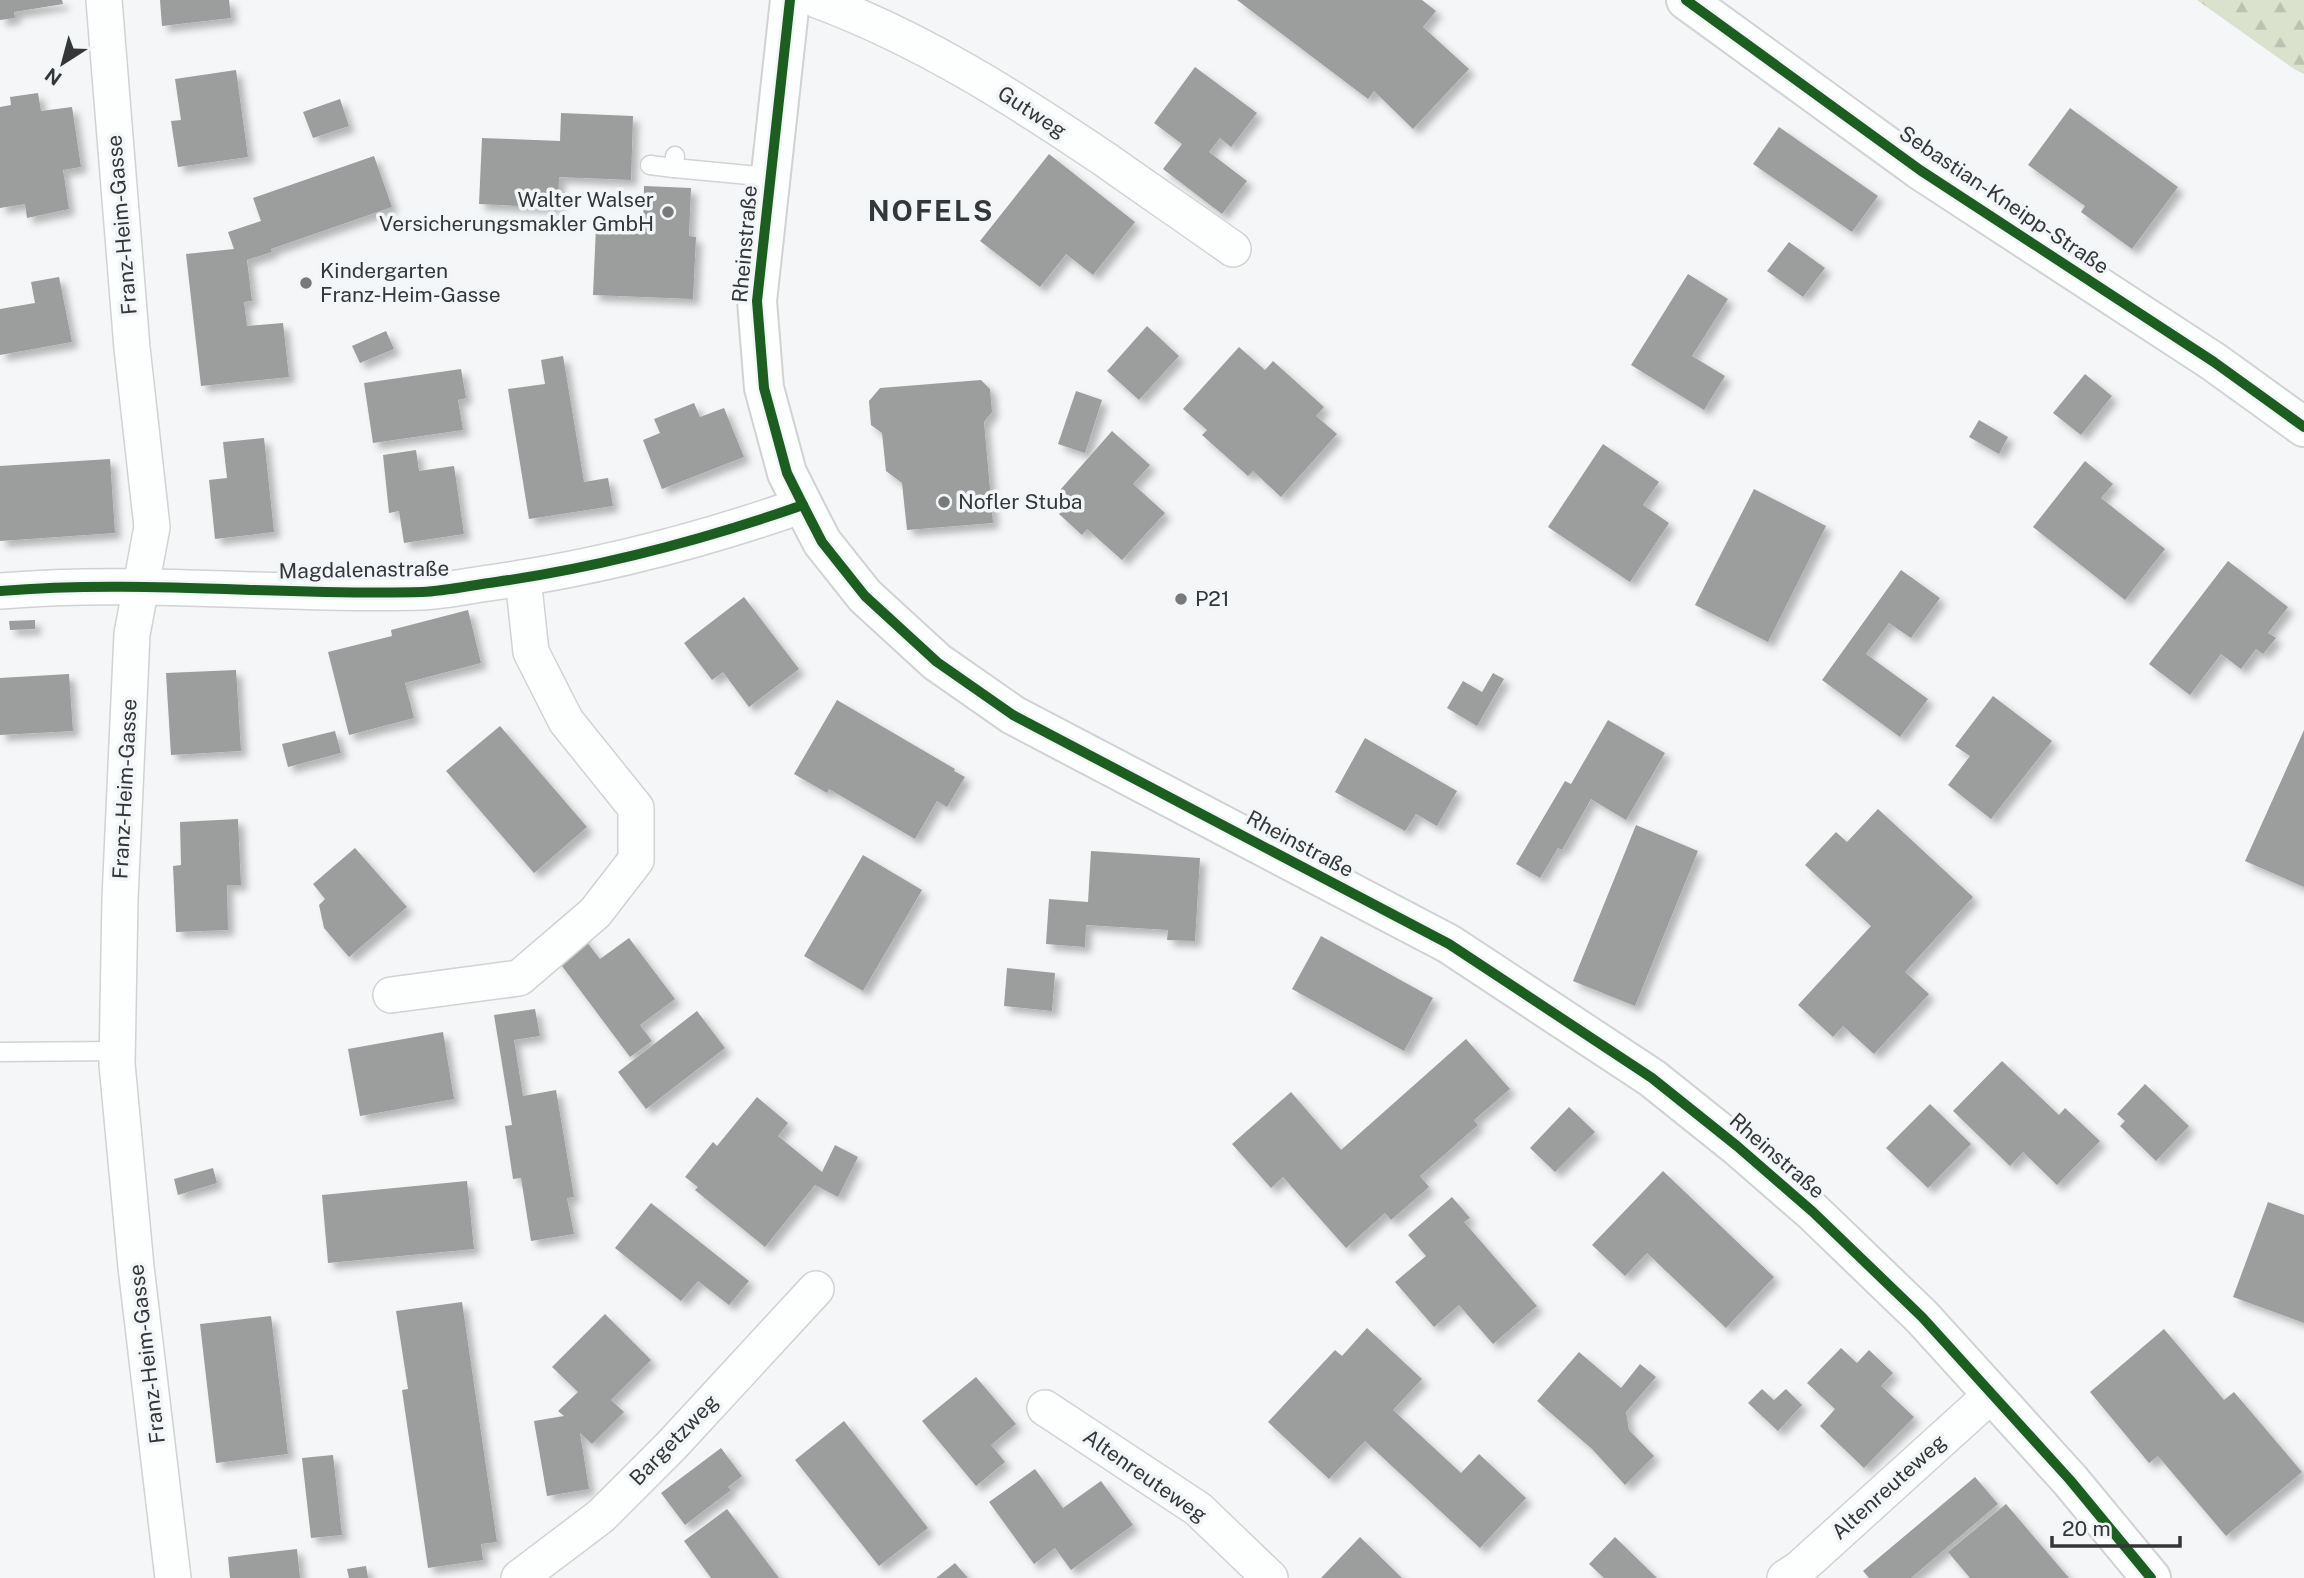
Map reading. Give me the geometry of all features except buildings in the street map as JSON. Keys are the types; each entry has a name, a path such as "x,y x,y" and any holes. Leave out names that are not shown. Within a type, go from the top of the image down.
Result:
{"main road":[{"name":"Rheinstraße","path":"790,0 757,301 764,388 787,473 822,542 865,596 937,662 1013,715 1449,944 1652,1079 1737,1146 1813,1212 1922,1317 2070,1480 2151,1578"},
{"name":"Sebastian-Kneipp-Straße","path":"1686,0 1920,170 2214,362 2304,427"}],"street":[{"name":"Franz-Heim-Gasse","path":"104,0 132,348 152,527 132,648 120,899 117,1051 136,1267 173,1578"},
{"name":"Gutweg","path":"817,0 850,12 937,53 1025,105 1233,249"},
{"name":"Magdalenastraße","path":"0,591 68,586 424,592 572,570 730,529 803,505"},
{"path":"391,995 519,978 595,913 636,860 636,808 566,721 531,652 523,578"},
{"name":"Bargetzweg","path":"519,1578 601,1517 817,1289"},
{"name":"Altenreuteweg","path":"1785,1578 1800,1568 1992,1394"},
{"name":"Altenreuteweg","path":"1045,1408 1198,1508 1270,1578"}],"lane":[{"path":"650,165 675,162 770,177"},
{"path":"0,1052 117,1051"}],"green space":[{"path":"2197,0 2304,0 2304,74 2294,69"}],"cycle path":[{"path":"790,0 757,301 764,388 787,473 822,542 865,596 937,662 1013,715 1449,944 1652,1078 1737,1146 1813,1212 1922,1317 2070,1480 2151,1578"},
{"path":"1686,0 1920,170 2214,362 2304,427"},
{"path":"0,591 105,587 369,593 441,590 535,576 612,560 689,541 803,505"}],"place":[{"name":"Walter Walser Versicherungsmakler GmbH","path":"668,212"},
{"name":"Kindergarten Franz-Heim-Gasse","path":"306,283"},
{"name":"Nofler Stuba","path":"944,502"},
{"name":"P21","path":"1181,599"}],"district":[{"name":"NOFELS","path":"931,211"}]}
